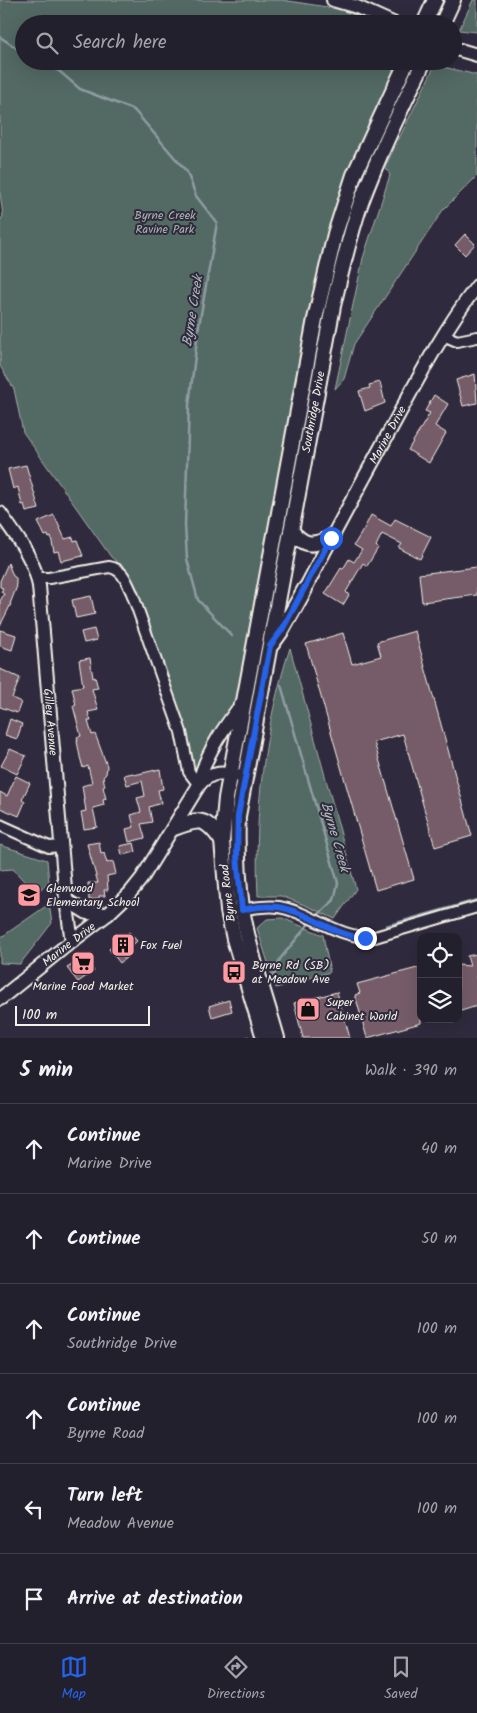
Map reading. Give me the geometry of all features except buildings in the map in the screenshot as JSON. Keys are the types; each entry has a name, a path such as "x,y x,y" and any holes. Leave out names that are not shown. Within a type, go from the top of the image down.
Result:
{"main road":[{"path":"428,15 435,0"},
{"path":"446,15 453,0"},
{"name":"Southridge Drive","path":"230,774 315,320 335,234 358,166 403,70"},
{"name":"Southridge Drive","path":"245,777 333,306 344,258 360,206 381,154 420,70"},
{"path":"292,531 299,539 310,544 318,544 331,538"},
{"path":"270,646 282,630 305,589"},
{"name":"Byrne Road","path":"230,774 222,841 235,910 252,951 277,1038"},
{"name":"Byrne Road","path":"245,777 238,816 234,939 264,1038"},
{"path":"174,828 190,822 202,821 212,827 222,841"}],"street":[{"path":"333,0 357,7 375,15"},
{"path":"462,51 477,55"},
{"name":"Marine Drive","path":"305,589 331,538 443,335 477,286"},
{"path":"443,335 457,341 477,337"},
{"name":"Gilley Avenue","path":"0,513 28,556 38,578 66,900 72,942"},
{"path":"38,578 49,578 109,567 124,575 181,732 189,772 199,785 206,776 216,774 245,777"},
{"name":"Marine Drive","path":"0,999 108,914 130,893 142,878 174,828 199,785 203,766 227,724 244,701"},
{"path":"0,826 49,847 62,846"},
{"path":"66,900 87,913 108,914"},
{"path":"235,910 254,907 278,907 355,937 375,937 477,907"}],"green space":[{"name":"Byrne Creek Ravine Park","path":"0,0 282,0 340,9 355,15 15,15 15,70 396,70 343,188 321,260 237,701 195,771 130,580 123,568 111,557 23,432 14,389 0,366 0,221 3,216 0,193"},
{"path":"473,0 477,0 477,32 462,30 462,24"},
{"path":"433,70 456,70 477,75 477,176 443,210 354,344 344,379 335,389 363,258 390,175 385,167"},
{"path":"290,648 356,889 335,919 281,896 258,896 258,833 267,739 273,709"},
{"path":"0,845 47,860 49,883 35,893 13,869 0,870"},
{"path":"49,904 52,923 20,964 0,963 0,938"},
{"path":"282,918 323,935 330,972 276,988 257,928 267,919"}],"waterway":[{"name":"Byrne Creek","path":"0,37 15,47"},
{"name":"Byrne Creek","path":"57,70 80,89 134,110 187,172 196,196 217,223 198,331 189,405 185,525 187,559 198,600 232,636"},
{"name":"Byrne Creek","path":"281,685 338,883 334,900 316,917"},
{"path":"386,926 477,900"},
{"name":"Byrne Creek","path":"274,975 280,959 311,921"}],"place":[{"name":"Glenwood Elementary School","path":"29,895"},
{"name":"Fox Fuel","path":"123,945"},
{"name":"Marine Food Market","path":"83,963"},
{"name":"Byrne Rd (SB) at Meadow Ave","path":"234,972"},
{"name":"Super Cabinet World","path":"308,1009"}],"route":[{"path":"331,538 282,630 270,646 238,816 237,856 242,910 254,907 278,907 290,910 348,935 365,938"}]}
